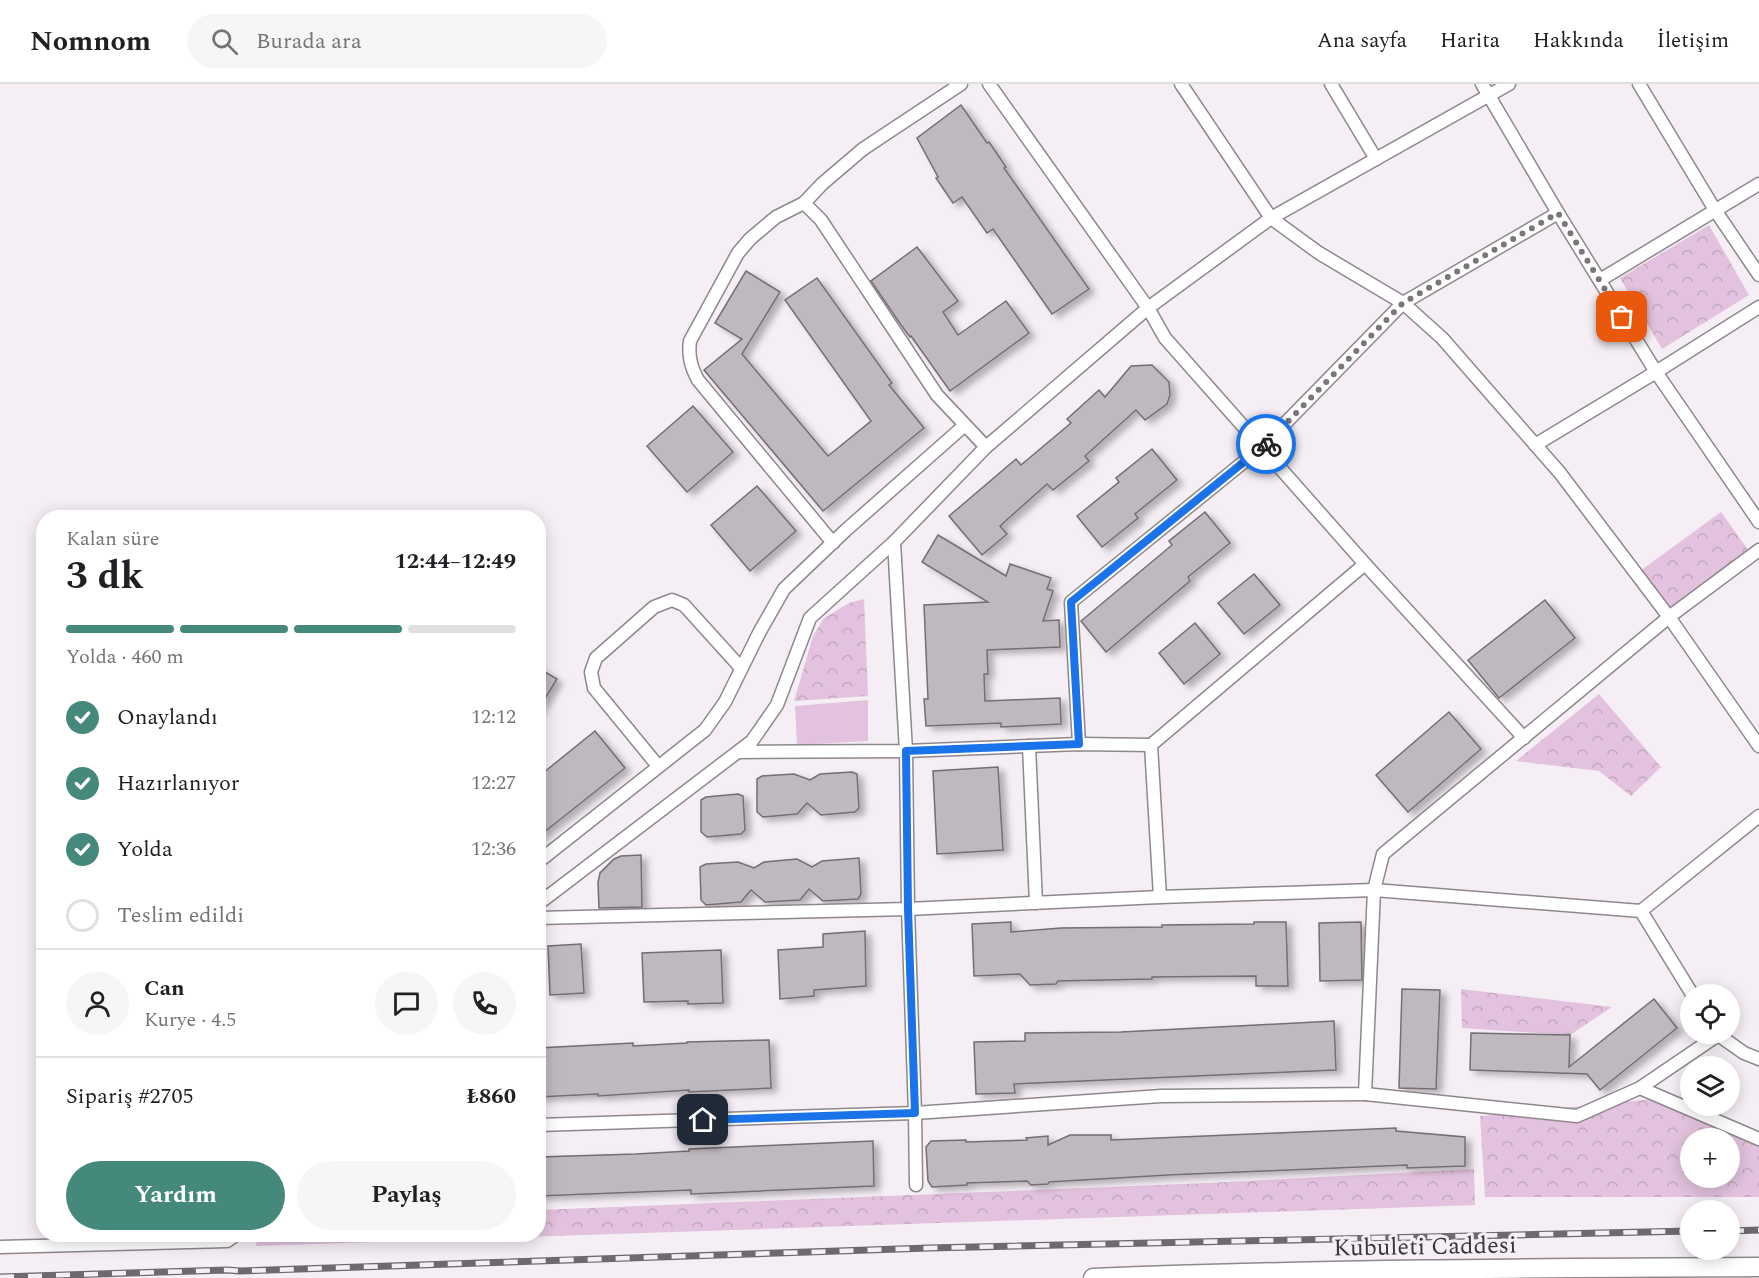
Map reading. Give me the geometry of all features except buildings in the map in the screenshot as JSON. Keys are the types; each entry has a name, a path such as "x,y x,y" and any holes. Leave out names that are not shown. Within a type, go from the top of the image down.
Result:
{"street":[{"path":"833,543 698,380 690,358 690,341 738,253 764,226 776,217 804,203 863,149 961,84"},
{"path":"989,84 1148,308 1166,338 1261,448 1524,738"},
{"path":"1181,84 1271,218 1319,254 1403,303 1442,338 1560,473 1669,617 1759,746"},
{"path":"1331,84 1376,159"},
{"path":"1482,84 1656,372 1759,522"},
{"path":"546,898 752,741 777,705 810,618 894,542 986,447 1148,308 1271,218 1509,84"},
{"path":"1639,84 1715,210 1759,275"},
{"path":"1600,280 1759,184"},
{"path":"804,203 820,220 937,394 986,447"},
{"path":"1079,744 1071,602 1261,448 1403,303 1558,213"},
{"path":"1535,445 1759,307"},
{"path":"546,856 705,730 725,702 784,589 965,425"},
{"path":"894,542 906,751 916,1185"},
{"path":"1365,1094 1374,890 1383,854 1669,617 1759,550"},
{"path":"738,752 906,751 1079,744 1151,746 1365,564"},
{"path":"658,766 594,688 591,672 596,658 654,607 672,600 684,605 741,668"},
{"path":"1029,746 1036,903"},
{"path":"1151,746 1160,897"},
{"path":"546,918 908,909 1374,890 1641,911 1759,816"},
{"path":"1641,911 1686,984"},
{"path":"546,1125 915,1113 1161,1096 1365,1094 1576,1116 1640,1088 1703,1044"},
{"path":"1731,1044 1744,1053 1759,1059"},
{"path":"1640,1088 1759,1139"},
{"path":"0,1247 189,1242"},
{"name":"Kubuleti Caddesi","path":"1093,1278 1522,1273 1759,1267"}],"green space":[{"path":"1709,225 1749,295 1662,349 1620,278"},
{"path":"1721,512 1749,551 1670,613 1640,571"},
{"path":"864,599 868,696 794,701 813,636 824,618 849,603"},
{"path":"1599,694 1661,767 1631,796 1599,771 1516,761"},
{"path":"868,700 868,741 797,745 795,706"},
{"path":"1461,989 1612,1007 1570,1035 1462,1028"},
{"path":"1653,1099 1680,1110 1680,1116 1694,1116 1723,1128 1680,1128 1680,1188 1740,1188 1740,1135 1759,1143 1759,1197 1485,1197 1480,1116"},
{"path":"1474,1169 1475,1205 546,1236 546,1210 1208,1183"},
{"path":"257,1242 374,1242 255,1246"}],"railway":[{"path":"1740,1231 1759,1230"},
{"path":"0,1277 929,1248 1680,1231"}],"way so far":[{"path":"1266,444 1403,303 1558,213 1622,317"}],"route":[{"path":"703,1120 915,1113 908,909 906,751 1079,744 1071,602 1266,444"}]}
